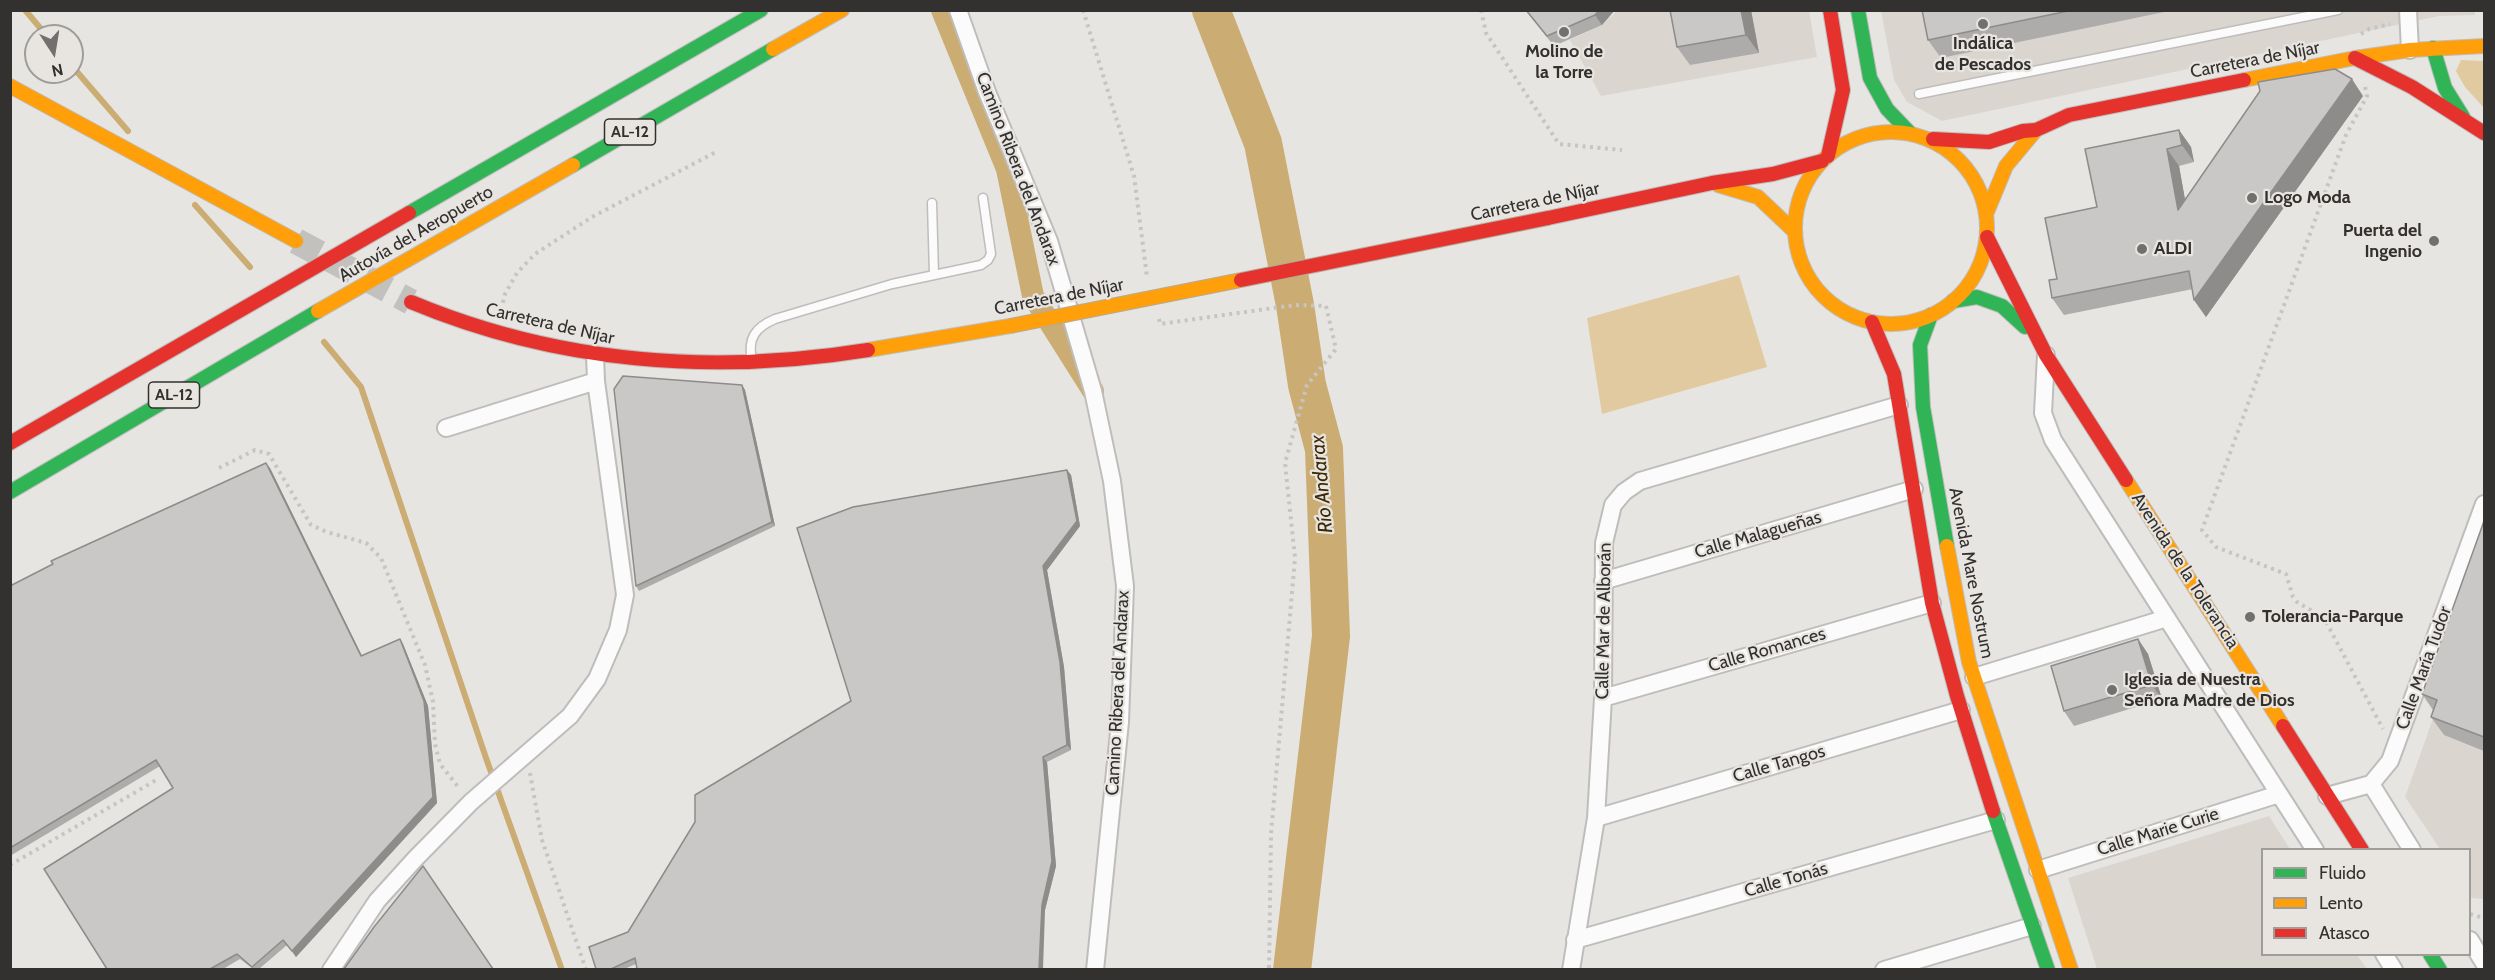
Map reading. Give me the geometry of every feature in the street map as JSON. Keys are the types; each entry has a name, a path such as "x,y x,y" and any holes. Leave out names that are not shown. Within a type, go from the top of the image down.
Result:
{"main road":[{"name":"Autovía del Aeropuerto","path":"10,443 762,10"},
{"name":"Autovía del Aeropuerto","path":"10,492 339,299 842,10"},
{"path":"1825,158 1843,90 1830,10"},
{"path":"1858,10 1870,78 1887,109 1910,133"},
{"name":"Carretera de Níjar","path":"1925,138 1983,143 2004,139 2023,130 2036,129 2069,115 2355,58 2410,50 2484,46"},
{"path":"2433,48 2445,88 2466,121"},
{"path":"2355,58 2412,87 2484,133"},
{"path":"10,86 296,241"},
{"name":"Carretera de Níjar","path":"1987,212 2006,166 2036,129"},
{"path":"1880,132 1910,133 1938,144 1961,162 1975,181 1987,212 1987,237 1981,261 1970,283 1953,301 1931,315 1902,323 1872,322 1842,311 1818,290 1802,263 1795,232 1797,206 1806,182 1825,158 1852,140 1880,132"},
{"name":"Carretera de Níjar","path":"411,302 449,318 496,331 615,358 752,363 812,359 1010,326 1712,183 1773,174 1825,158"},
{"name":"Carretera de Níjar","path":"1712,183 1758,197 1795,232"},
{"name":"Avenida de la Tolerancia","path":"1987,237 2046,355 2361,848"},
{"name":"Avenida de la Tolerancia","path":"1953,301 1977,297 2002,306 2037,338"},
{"name":"Avenida Mare Nostrum","path":"1931,315 1920,345 1923,407 1960,623 1974,677 2071,969"},
{"path":"1872,322 1894,374 1932,603 1961,710 1996,820 2048,969"},
{"path":"2431,956 2440,969"}],"street":[{"name":"Camino Ribera del Andarax","path":"958,10 987,92 1049,241 1093,391 1112,481 1125,597 1120,722 1095,969"},
{"path":"2409,10 2410,50"},
{"path":"331,969 377,901 415,859 471,802 570,716 597,679 618,630 625,595 596,381 595,355"},
{"path":"2046,355 2043,413 2054,440 2314,848"},
{"path":"446,428 596,381"},
{"name":"Calle Mar de Alborán","path":"1571,969 1596,818 1603,698 1604,543 1613,505 1640,481 1899,405"},
{"name":"Calle Malagueñas","path":"1603,581 1914,489"},
{"name":"Calle María Tudor","path":"2371,784 2390,761 2484,504"},
{"name":"Calle Romances","path":"1603,698 1932,603"},
{"path":"1974,677 2167,618"},
{"name":"Calle Tangos","path":"1596,818 1961,710"},
{"path":"2327,796 2371,784 2411,848"},
{"name":"Calle Marie Curie","path":"2037,870 2279,794"},
{"name":"Calle Tonás","path":"1575,940 1996,820"},
{"path":"1884,969 2032,926"},
{"path":"2385,956 2394,969"}],"lane":[{"path":"1919,94 2338,10"},
{"path":"752,363 753,337 759,326 811,307 892,284 981,265 988,260 991,254 983,198"},
{"path":"932,203 934,275"}],"path":[{"path":"1083,10 1134,176 1148,283"},
{"path":"1481,10 1486,33 1559,144 1622,150"},
{"path":"2362,80 2367,96 2346,135 2202,530 2216,547 2286,574 2293,597 2303,607 2324,618 2379,723 2388,734"},
{"path":"496,331 505,294 517,273 535,254 592,217 716,152"},
{"path":"1157,314 1160,324 1295,305 1326,306 1336,349 1307,385 1285,463 1295,558 1271,834 1269,969"},
{"path":"219,468 255,450 269,454 310,525 366,543 381,558 425,665 433,702 435,744 440,764 471,802"},
{"path":"527,754 542,840 586,969"},
{"path":"10,864 158,779"}],"shaded area":[{"path":"2475,10 2475,15 2439,16 1942,121 1907,102 1894,80 1881,11"},
{"path":"1617,11 1809,11 1817,57 1601,96 1570,40 1602,25"},
{"path":"2461,60 2484,61 2484,108 2465,87 2456,71"},
{"path":"1739,275 1767,367 1602,414 1587,318"},
{"path":"2484,576 2484,899 2471,896 2471,848 2439,848 2405,797"},
{"path":"2269,816 2289,848 2261,848 2261,956 2358,956 2367,969 2097,969 2068,878"}],"building":[{"path":"1526,10 1599,10 1595,15 1547,36"},
{"path":"1670,10 1741,10 1746,35 1677,47"},
{"path":"1922,10 2073,10 1928,40"},
{"path":"2335,69 2352,79 2194,300 2189,271 2052,298 2049,280 2057,279 2045,218 2097,207 2085,149 2179,130 2182,145 2167,149 2178,210 2260,91 2258,82"},
{"path":"623,376 742,385 772,522 636,586 614,389"},
{"path":"266,463 361,656 400,639 424,701 433,797 292,951 283,940 252,967 237,954 210,969 107,969 44,869 173,788 156,760 10,848 10,586 53,564 51,561"},
{"path":"1067,470 1077,521 1043,566 1060,662 1067,745 1043,757 1052,861 1042,905 1039,969 637,969 635,958 611,969 596,969 589,947 628,932 695,822 695,795 851,701 797,528 853,507"},
{"path":"2484,521 2484,737 2431,717 2437,700 2422,694"},
{"name":"Iglesia de Nuestra Señora Madre de Dios","path":"2138,639 2152,685 2064,711 2051,666"},
{"path":"423,866 493,969 344,969 374,927"}],"waterway":[{"path":"25,10 37,24"},
{"path":"942,10 1007,169 1033,296 1093,391"},
{"name":"Río Andarax","path":"1211,10 1263,143 1295,305 1307,385 1324,449 1331,636 1292,970"},
{"path":"84,80 128,131"},
{"path":"195,205 250,267"},
{"path":"324,342 361,387 486,758 562,970"}],"tunnel":[{"path":"296,241 411,302"}],"traffic: fast":[{"path":"409,213 761,10"},
{"path":"1858,10 1870,78 1887,109 1910,133"},
{"path":"2433,48 2445,88 2463,117"},
{"path":"573,165 773,49"},
{"path":"1953,301 1977,297 2002,306 2025,327"},
{"path":"10,492 318,311"},
{"path":"1931,315 1920,345 1923,407 1947,546"},
{"path":"1993,811 2048,970"},
{"path":"2431,956 2440,970"}],"traffic: slow":[{"path":"773,49 842,10"},
{"path":"2244,80 2355,58 2410,50 2484,46"},
{"path":"10,86 296,241"},
{"path":"1987,212 2006,166 2036,130"},
{"path":"1891,132 1910,134 1928,140 1959,160 1979,191 1985,209 1987,228 1985,247 1979,265 1959,296 1928,316 1910,322 1891,324 1872,322 1854,316 1823,296 1803,265 1797,247 1795,228 1797,209 1803,191 1823,160 1854,140 1872,134 1891,132"},
{"path":"318,311 573,165"},
{"path":"1718,185 1758,197 1795,232"},
{"path":"1010,326 1241,280"},
{"path":"868,350 1010,326"},
{"path":"2126,480 2283,726"},
{"path":"1947,546 1969,662 2071,970"}],"traffic: jam":[{"path":"1828,156 1843,90 1830,10"},
{"path":"2355,58 2412,87 2484,133"},
{"path":"1933,139 1989,142 2023,131 2036,130 2069,115 2244,80"},
{"path":"1548,218 1712,183 1773,174 1822,161"},
{"path":"10,443 409,213"},
{"path":"1241,280 1548,218"},
{"path":"1987,237 2046,355 2126,480"},
{"path":"411,302 466,323 522,339 579,351 636,358 694,362 752,362 810,358 868,350"},
{"path":"1872,322 1894,374 1932,603 1957,696 1993,811"},
{"path":"2283,726 2361,848"}],"place":[{"name":"Indálica de Pescados","path":"1983,24"},
{"name":"Molino de la Torre","path":"1564,32"},
{"name":"Logo Moda","path":"2252,198"},
{"name":"Puerta del Ingenio","path":"2434,241"},
{"name":"ALDI","path":"2142,249"},
{"name":"Tolerancia-Parque","path":"2250,617"},
{"name":"Iglesia de Nuestra Señora Madre de Dios","path":"2112,690"}]}
